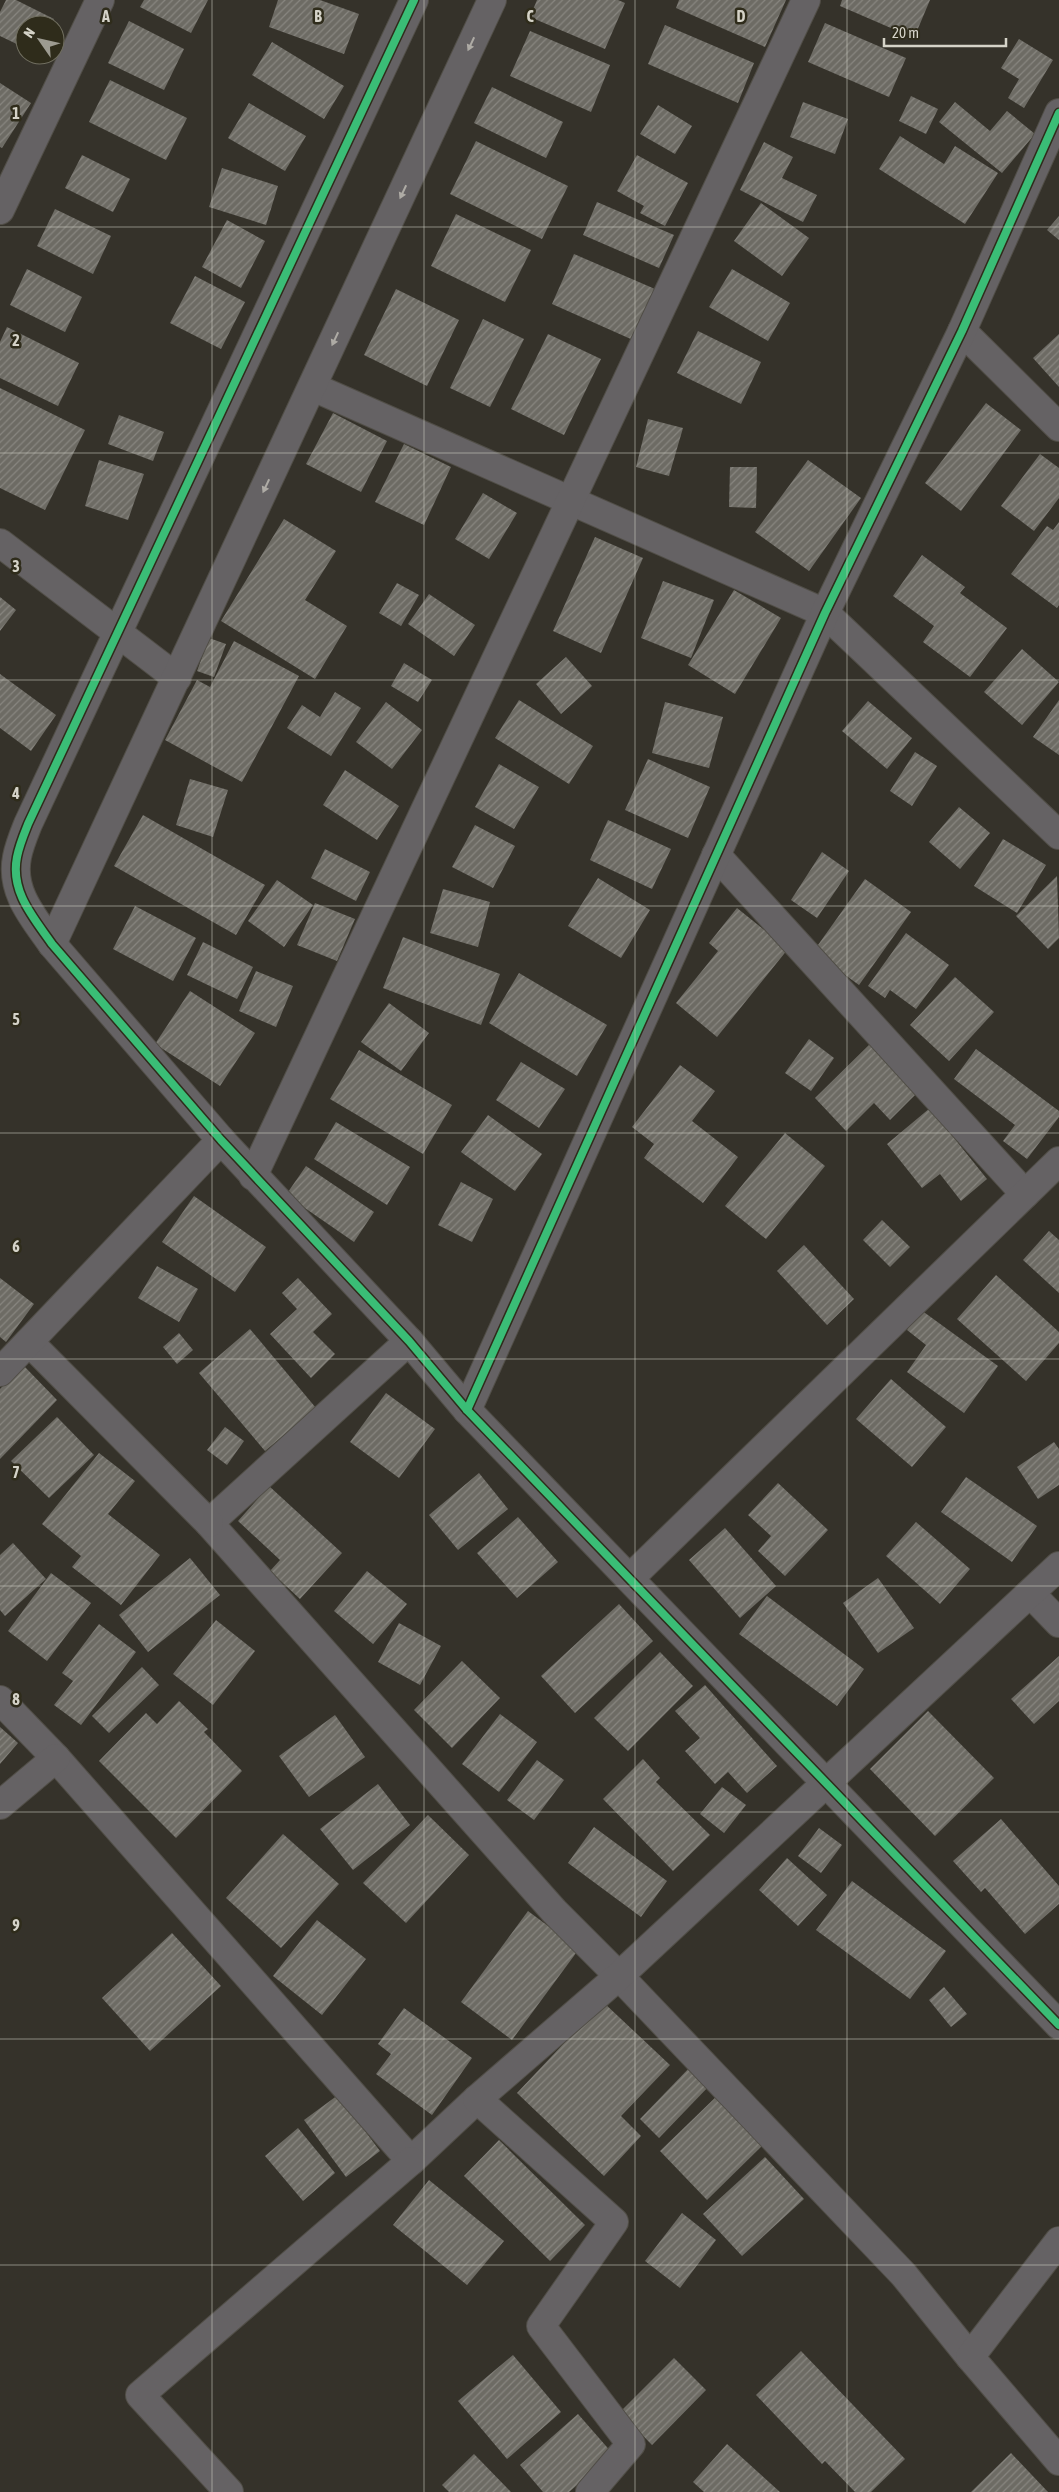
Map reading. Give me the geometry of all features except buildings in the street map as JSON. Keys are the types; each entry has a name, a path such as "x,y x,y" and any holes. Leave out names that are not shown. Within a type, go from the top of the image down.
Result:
{"street":[{"path":"0,210 100,0"},
{"path":"414,0 28,824 17,857 16,886 28,909 52,944 253,1176 409,1341 467,1410 1059,2025"},
{"path":"52,944 492,0"},
{"path":"253,1176 806,0"},
{"path":"467,1410 825,612 962,331 1059,112"},
{"path":"962,331 1059,427"},
{"path":"313,387 825,612 1059,835"},
{"path":"0,543 177,678"},
{"path":"716,855 1025,1194"},
{"path":"0,1372 221,1140"},
{"path":"630,1578 1059,1161"},
{"path":"209,1523 409,1341"},
{"path":"30,1342 209,1523 554,1911 619,1976 904,2275 970,2357 1059,2460"},
{"path":"229,2492 140,2394 412,2160 477,2099 619,1976 1059,1566"},
{"path":"1031,1594 1059,1623"},
{"path":"0,1700 56,1758 412,2160"},
{"path":"0,1805 56,1758"},
{"path":"477,2099 614,2222 541,2326 631,2444 590,2492"},
{"path":"970,2357 1059,2241"}],"cycle path":[{"path":"414,0 28,824 17,857 16,870 20,893 31,914 52,944 221,1140 409,1341 467,1410 1059,2025"},
{"path":"467,1410 825,613 962,331 1059,113"}]}
